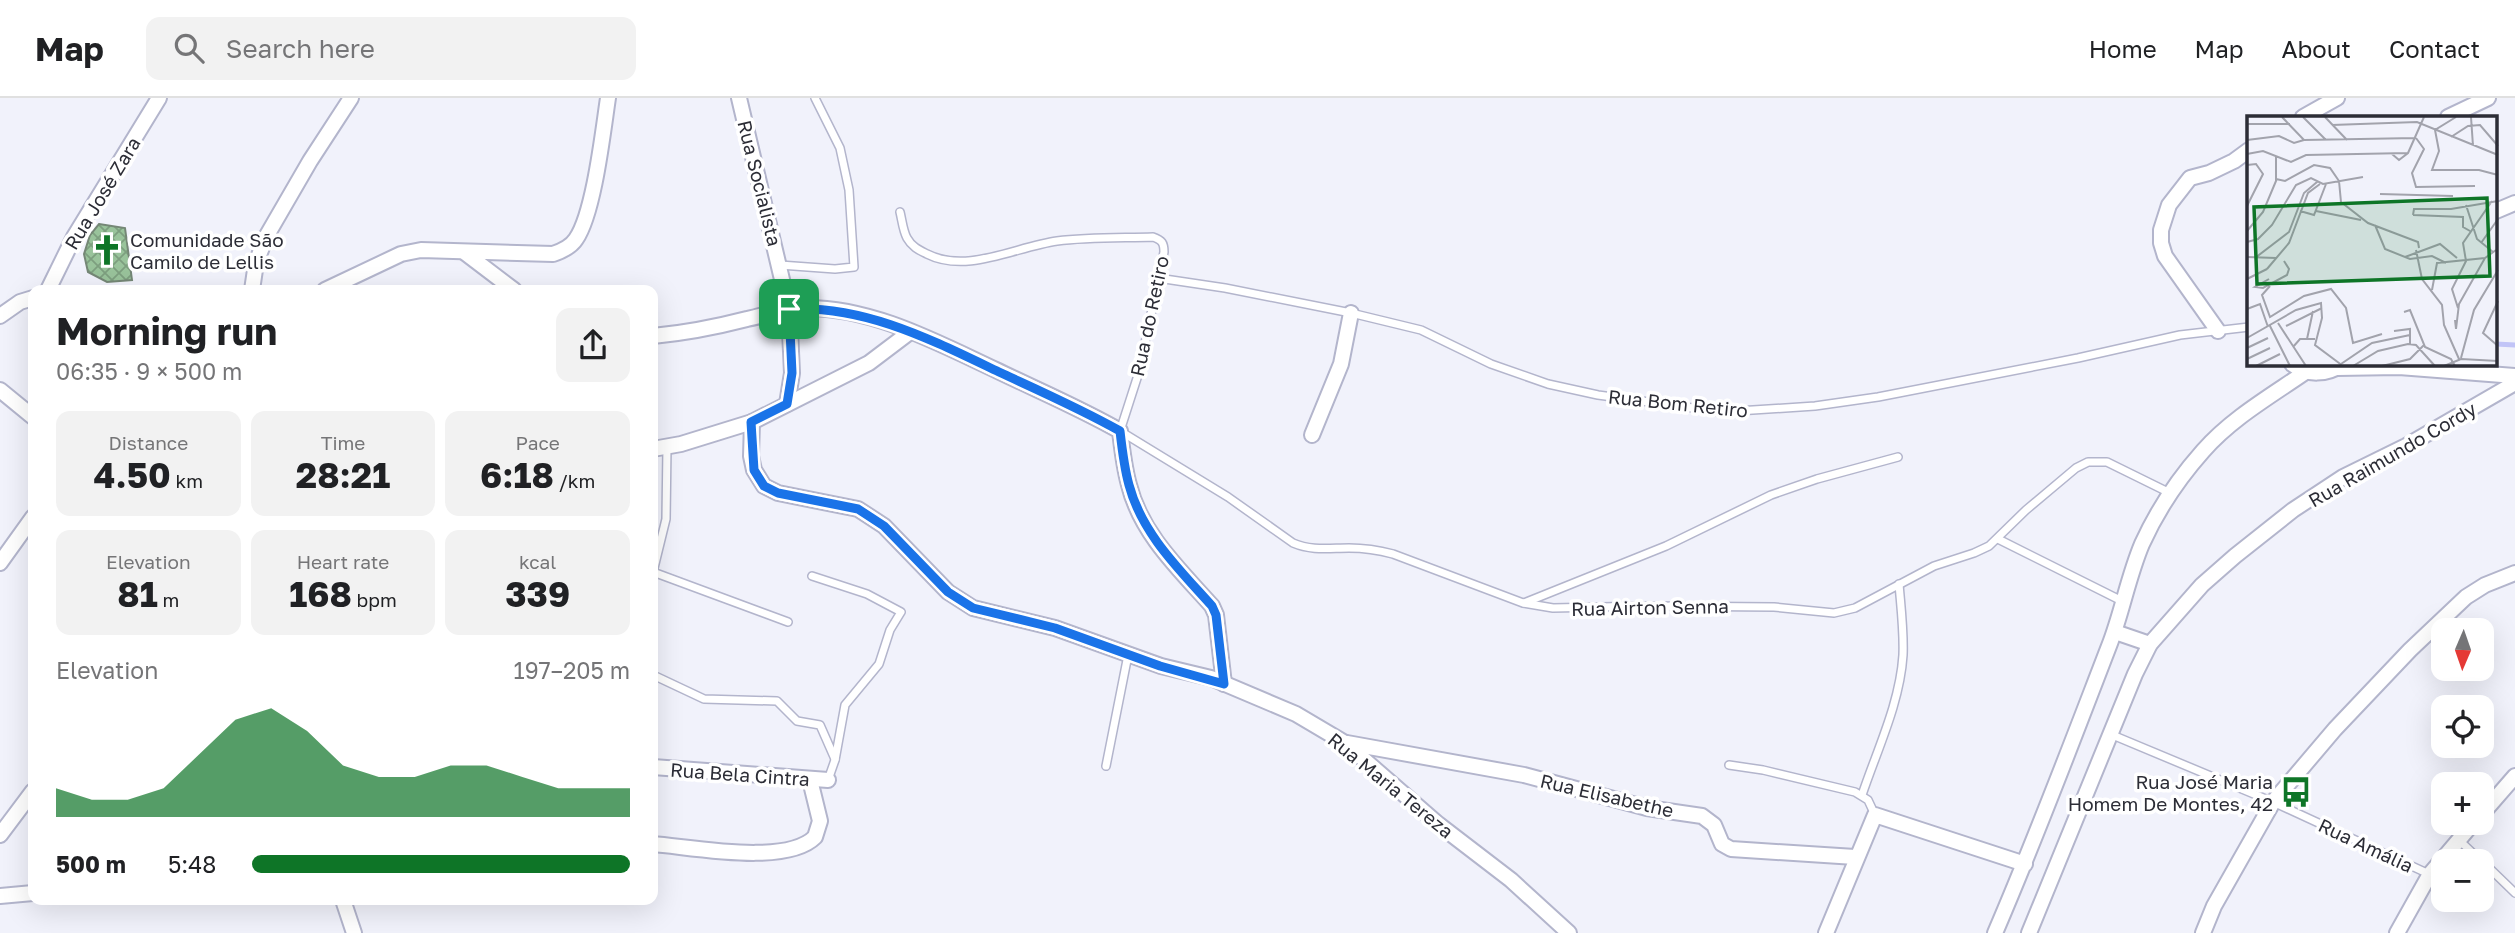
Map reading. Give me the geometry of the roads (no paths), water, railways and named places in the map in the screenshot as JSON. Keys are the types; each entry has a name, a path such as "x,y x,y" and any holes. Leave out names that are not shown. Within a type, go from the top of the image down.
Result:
{"street":[{"name":"Rua José Zara","path":"50,285 74,237 159,98"},
{"path":"253,285 257,263 267,237 310,161 351,98"},
{"path":"336,285 401,254 421,250 553,254 571,245 578,237 589,206 608,98"},
{"name":"Rua Socialista","path":"739,98 789,309 792,373 787,404"},
{"path":"2305,116 2337,98"},
{"path":"2450,116 2488,98"},
{"path":"2218,331 2165,256 2161,230 2169,205 2190,178 2209,173 2247,151"},
{"path":"2498,210 2515,203"},
{"path":"464,252 507,285"},
{"path":"0,316 28,300"},
{"path":"658,335 702,330 789,309 854,313 910,332 1120,431 1129,487 1145,522 1161,550 1212,606 1216,615 1224,684"},
{"path":"1312,435 1341,363 1351,313"},
{"path":"660,448 751,422 869,363 910,332"},
{"path":"1995,933 2025,864 2115,632 2141,546 2171,493 2204,450 2298,368 2325,372 2340,366"},
{"path":"2409,366 2515,376"},
{"name":"Rua Raimundo Cordy","path":"2029,933 2109,734 2150,643 2202,585 2293,510 2343,477 2406,446 2515,383"},
{"path":"0,390 28,413"},
{"name":"Rua Maria Tereza","path":"751,422 754,470 764,486 778,493 858,509 884,526 948,592 973,608 1055,628 1128,655 1224,684 1285,708 1345,743 1438,824 1511,880 1569,933"},
{"path":"0,563 28,524"},
{"path":"2203,933 2214,906 2273,802 2335,729 2445,615 2485,584 2515,573"},
{"path":"2115,632 2150,643"},
{"name":"Rua Elisabethe","path":"1345,743 1524,775 1647,808 1702,816 1714,825 1722,844 1731,849 1855,857"},
{"name":"Rua Bela Cintra","path":"658,767 828,780"},
{"path":"2494,800 2515,776"},
{"path":"658,844 754,853 789,852 799,848 815,837 820,821 810,780"},
{"path":"0,835 28,798"},
{"path":"1826,933 1855,857 1875,815 2025,864"},
{"path":"2397,933 2430,874 2462,835"},
{"path":"0,896 28,893"},
{"path":"345,905 354,933"}],"lane":[{"path":"780,265 835,269 854,267 849,190 840,148 815,98"},
{"name":"Rua do Retiro","path":"900,212 906,237 913,247 937,259 957,263 1061,240 1153,237 1161,240 1164,244 1139,372 1120,431"},
{"name":"Rua Bom Retiro","path":"1158,278 1225,288 1421,330 1491,364 1548,384 1598,395 1722,412 1815,407 1878,397 2180,335 2247,327"},
{"name":"Rua Airton Senna","path":"1120,431 1228,497 1293,543 1305,548 1374,549 1523,603 1578,608 1774,607 1834,613 1855,608 1934,566 1974,554 1998,539 2026,510 2076,468 2088,462 2107,462 2171,493"},
{"path":"658,552 666,519 660,448"},
{"path":"1523,603 1666,546 1771,495 1817,479 1898,457"},
{"path":"1998,539 2124,603"},
{"path":"658,574 788,622"},
{"path":"812,576 867,594 901,612 890,630 879,664 845,705 835,760 828,780"},
{"path":"1862,795 1900,677 1903,653 1899,584"},
{"path":"1106,766 1128,655"},
{"path":"658,678 704,699 776,701 797,721 820,725 835,760"},
{"name":"Rua Amália","path":"2109,734 2273,802 2430,874"},
{"path":"1729,765 1805,779 1862,795 1871,804 1875,815"},
{"path":"2458,839 2468,849"},
{"path":"2494,873 2515,893"}],"waterway":[{"path":"2498,344 2515,345"}],"place":[{"name":"Comunidade São Camilo de Lellis","path":"107,250"},
{"name":"Rua José Maria Homem De Montes, 42","path":"2296,792"}]}
